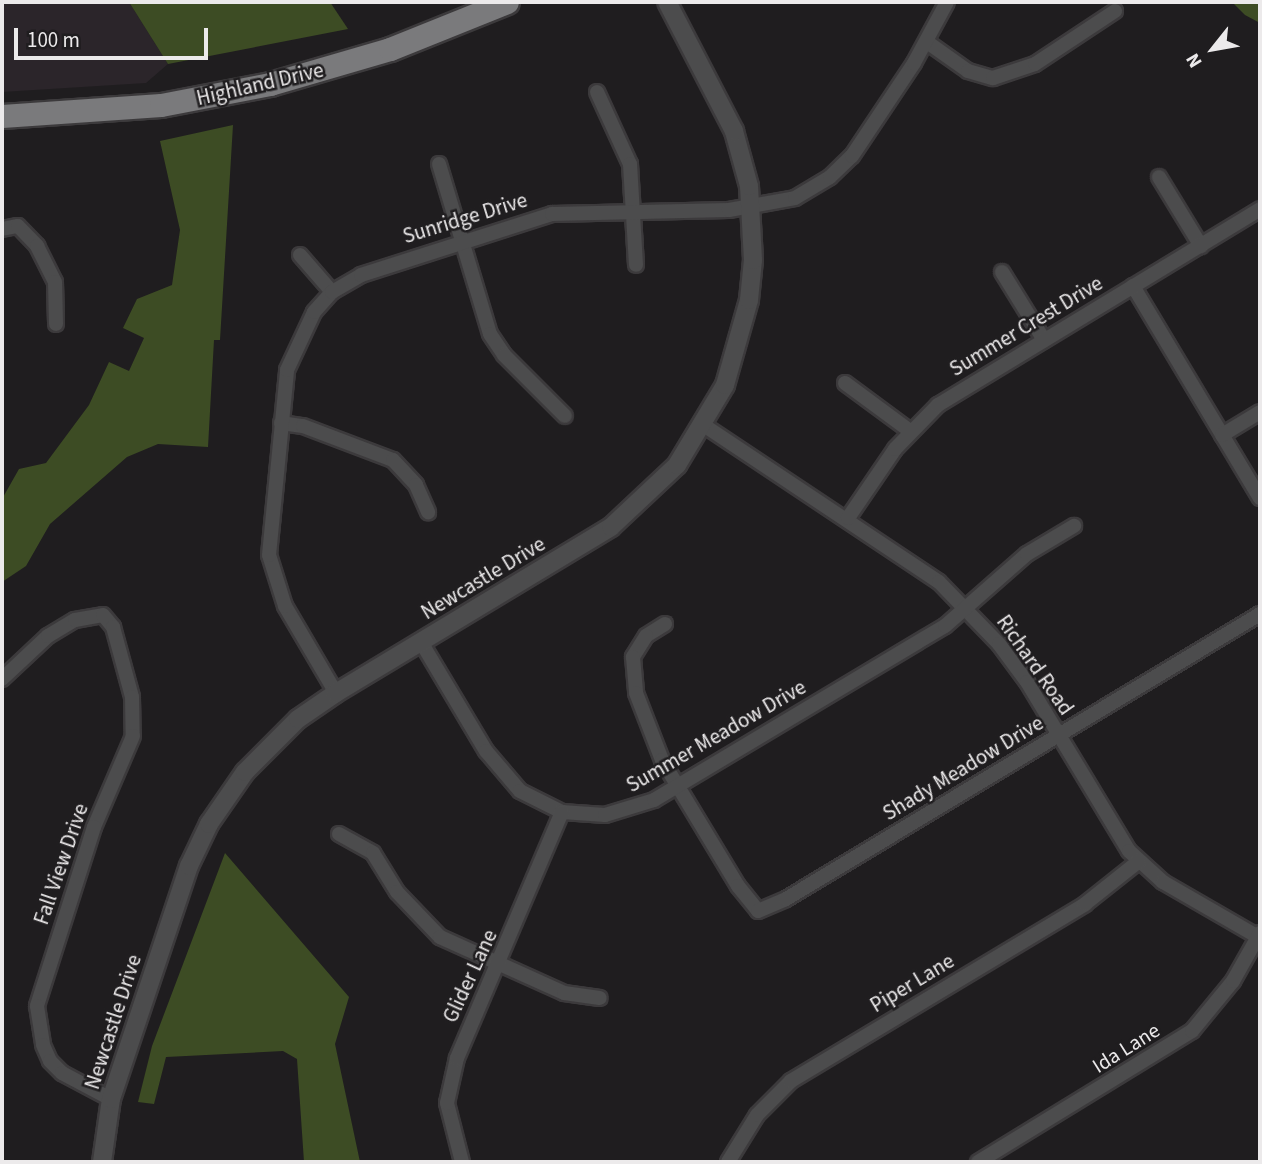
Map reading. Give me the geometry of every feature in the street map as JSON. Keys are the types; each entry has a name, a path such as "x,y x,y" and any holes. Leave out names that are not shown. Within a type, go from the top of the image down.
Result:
{"main road":[{"name":"Highland Drive","path":"2,116 161,105 271,84 390,49 507,2"}],"street":[{"name":"Newcastle Drive","path":"102,1162 111,1099 189,866 209,824 270,744 336,692 611,527 677,466 705,426 725,385 745,324 753,260 752,209 734,131 667,2"},
{"name":"Sunridge Drive","path":"336,692 285,606 269,555 281,423 291,355 314,312 331,292 384,265 552,214 752,209 795,198 841,168 927,42 947,2"},
{"path":"927,42 968,71 993,78 1035,64 1115,11"},
{"path":"597,92 624,143 636,211 636,265"},
{"path":"439,164 459,241 496,345 565,416"},
{"path":"1159,177 1201,246"},
{"name":"Summer Crest Drive","path":"848,518 909,431 938,405 1260,209"},
{"path":"2,229 18,226 37,246 55,282 56,324"},
{"path":"300,255 331,292"},
{"path":"1002,272 1044,340"},
{"path":"1133,286 1260,498"},
{"path":"845,383 909,431"},
{"path":"1222,435 1260,412"},
{"path":"281,423 303,426 393,460 416,485 428,512"},
{"name":"Richard Road","path":"705,426 910,559 967,608 1020,673 1139,862 1163,882 1260,936"},
{"name":"Summer Meadow Drive","path":"421,642 501,773 542,806 562,812 605,815 630,810 678,787 945,626 1027,554 1074,526"},
{"name":"Shady Meadow Drive","path":"678,787 758,911 786,899 1260,614"},
{"name":"Fall View Drive","path":"2,680 48,636 84,616 103,615 113,627 132,697 133,736 94,827 37,1006 43,1045 50,1060 62,1073 111,1099"},
{"path":"665,624 646,636 633,657 631,675 646,726 678,787"},
{"name":"Glider Lane","path":"462,1162 447,1104 465,1036 499,967 562,812"},
{"path":"339,834 373,853 397,892 440,937 499,967 564,993 600,998"},
{"name":"Piper Lane","path":"728,1162 757,1115 791,1082 1095,897 1139,862"},
{"name":"Ida Lane","path":"978,1162 1192,1031 1214,1008 1260,936"}],"shaded area":[{"path":"2,2 129,2 168,64 146,83 2,92"}],"green space":[{"path":"129,2 330,2 348,29 168,64"},
{"path":"1232,2 1260,2 1260,23 1245,15"},
{"path":"233,125 220,340 214,340 208,447 158,444 127,457 50,524 26,566 2,582 2,499 19,469 46,463 89,405 109,362 129,371 144,338 123,328 137,299 172,285 180,230 160,141"},
{"path":"225,853 349,997 335,1044 360,1162 304,1162 297,1059 283,1051 166,1057 154,1104 138,1102 152,1046"}]}
